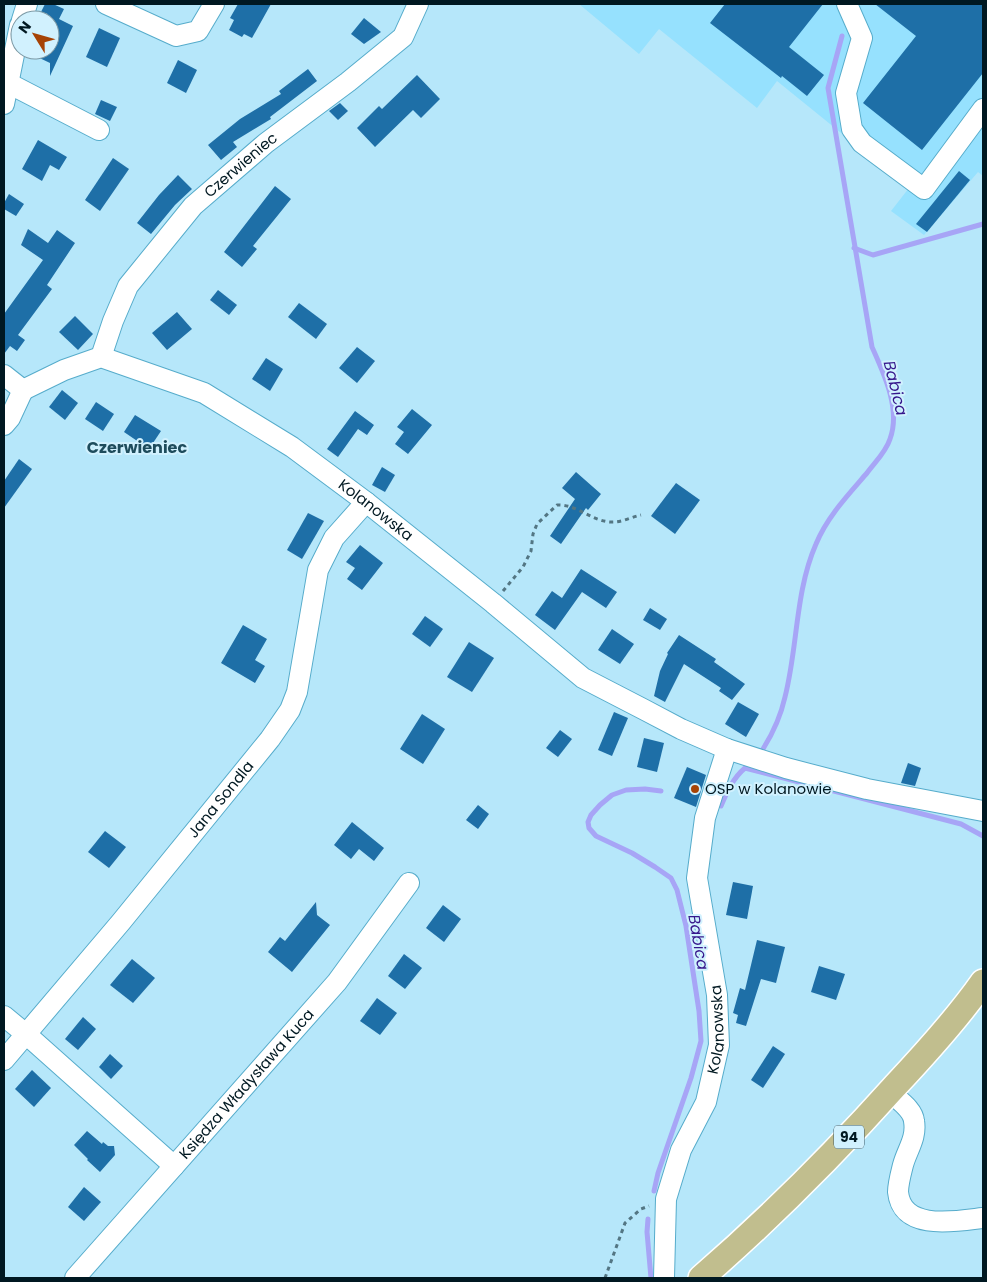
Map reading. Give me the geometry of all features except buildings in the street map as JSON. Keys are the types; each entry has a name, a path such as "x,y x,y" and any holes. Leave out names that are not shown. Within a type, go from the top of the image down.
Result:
{"main road":[{"name":"94","path":"700,1278 748,1237 858,1128 983,982"}],"street":[{"path":"106,4 176,36 198,31 214,4"},
{"name":"Czerwieniec","path":"101,357 128,286 193,206 266,143 348,82 403,37 418,4"},
{"path":"847,4 862,38 846,93 852,129 862,143 924,189 983,109"},
{"path":"4,104 13,60"},
{"path":"8,83 99,130"},
{"path":"4,425 10,418 23,390 64,370 101,357"},
{"name":"Kolanowska","path":"101,357 204,393 292,446 493,603 583,678 681,729 727,749 786,768 867,790 983,811"},
{"path":"4,375 23,390"},
{"name":"Jana Sondla","path":"4,1060 27,1035 270,739 290,710 297,692 318,570 334,538 366,502"},
{"name":"Kolanowska","path":"664,1278 666,1199 682,1150 706,1102 719,1045 717,995 697,878 705,818 727,749"},
{"name":"Księdza Władysława Kuca","path":"75,1278 337,982 409,882"},
{"path":"4,1016 174,1166"},
{"path":"890,1092 908,1108 915,1120 913,1141 903,1164 898,1192 904,1206 914,1216 934,1222 983,1218"}],"path":[{"path":"493,603 523,567 531,551 533,534 537,524 557,505 567,505 596,519 614,522 640,515"},
{"path":"605,1278 625,1223 641,1210 666,1199"}],"shaded area":[{"path":"579,4 983,4 983,176 978,172 924,235 891,211 909,188 777,81 757,108 659,29 639,54"}],"waterway":[{"name":"Babica","path":"763,749 776,724 783,704 789,678 800,600 809,562 816,544 832,515 883,453 893,428 894,416 890,392 872,347 828,88 842,36"},
{"path":"854,248 873,255 983,224"},
{"path":"721,806 728,790 745,768 961,824 983,836"},
{"name":"Babica","path":"654,1191 658,1173 691,1078 701,1041 699,1011 686,926 677,890 671,878 632,853 596,836 589,828 588,822 591,815 612,795 626,790 645,789 661,791"},
{"name":"Babica","path":"648,1219 647,1232 651,1278"}],"place":[{"name":"OSP w Kolanowie","path":"695,789"}],"district":[{"name":"Czerwieniec","path":"137,447"}]}
